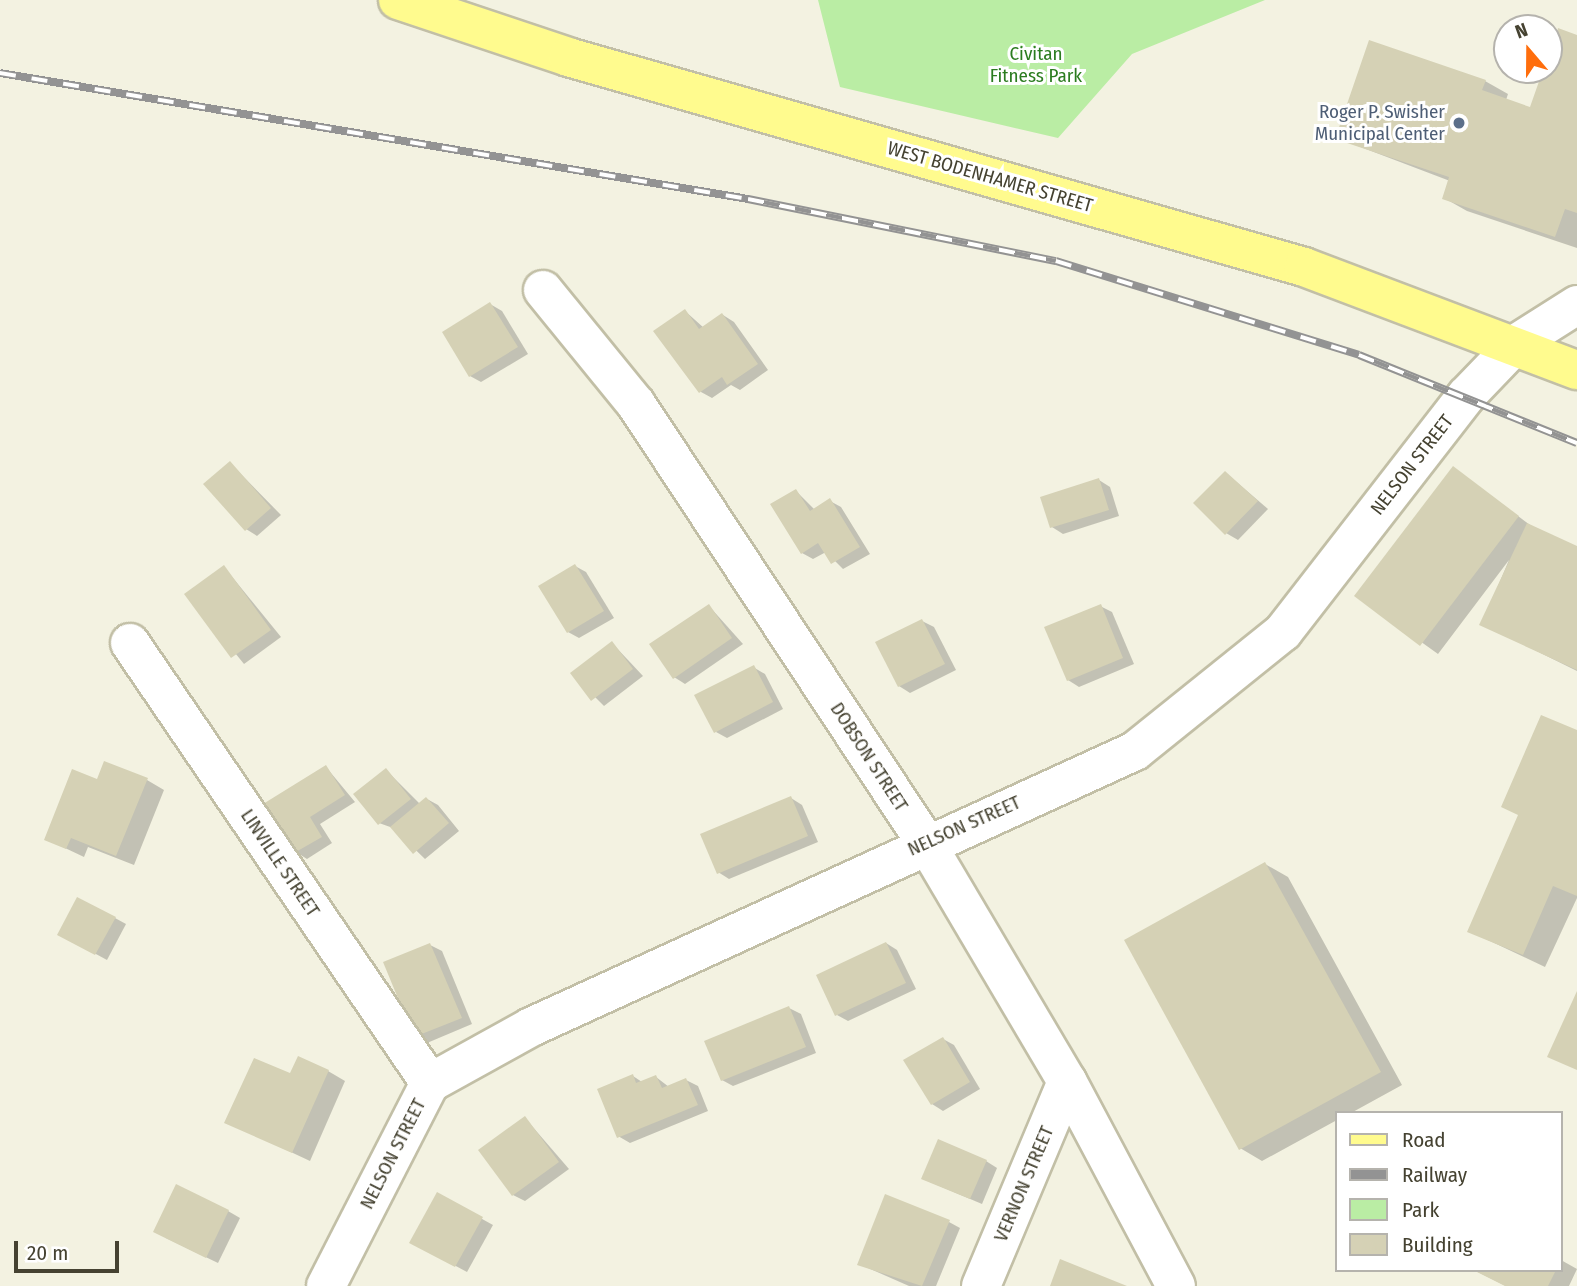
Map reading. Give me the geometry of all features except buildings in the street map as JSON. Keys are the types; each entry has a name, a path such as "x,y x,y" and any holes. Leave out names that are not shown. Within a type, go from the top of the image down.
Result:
{"main road":[{"name":"WEST BODENHAMER STREET","path":"398,0 568,57 1304,267 1517,343 1577,370"}],"street":[{"name":"DOBSON STREET","path":"543,290 636,404 926,843 1067,1081 1177,1286"},
{"name":"NELSON STREET","path":"326,1286 429,1083 531,1027 926,843 1135,751 1283,632 1466,396 1517,343 1577,305"},
{"name":"LINVILLE STREET","path":"130,643 429,1083"},
{"name":"VERNON STREET","path":"981,1286 1067,1081"}],"green space":[{"name":"Civitan Fitness Park","path":"818,0 1265,0 1132,54 1058,138 840,87"}],"railway":[{"path":"0,73 748,199 1056,261 1359,355 1577,443"}],"place":[{"name":"Roger P. Swisher Municipal Center","path":"1459,123"}]}
